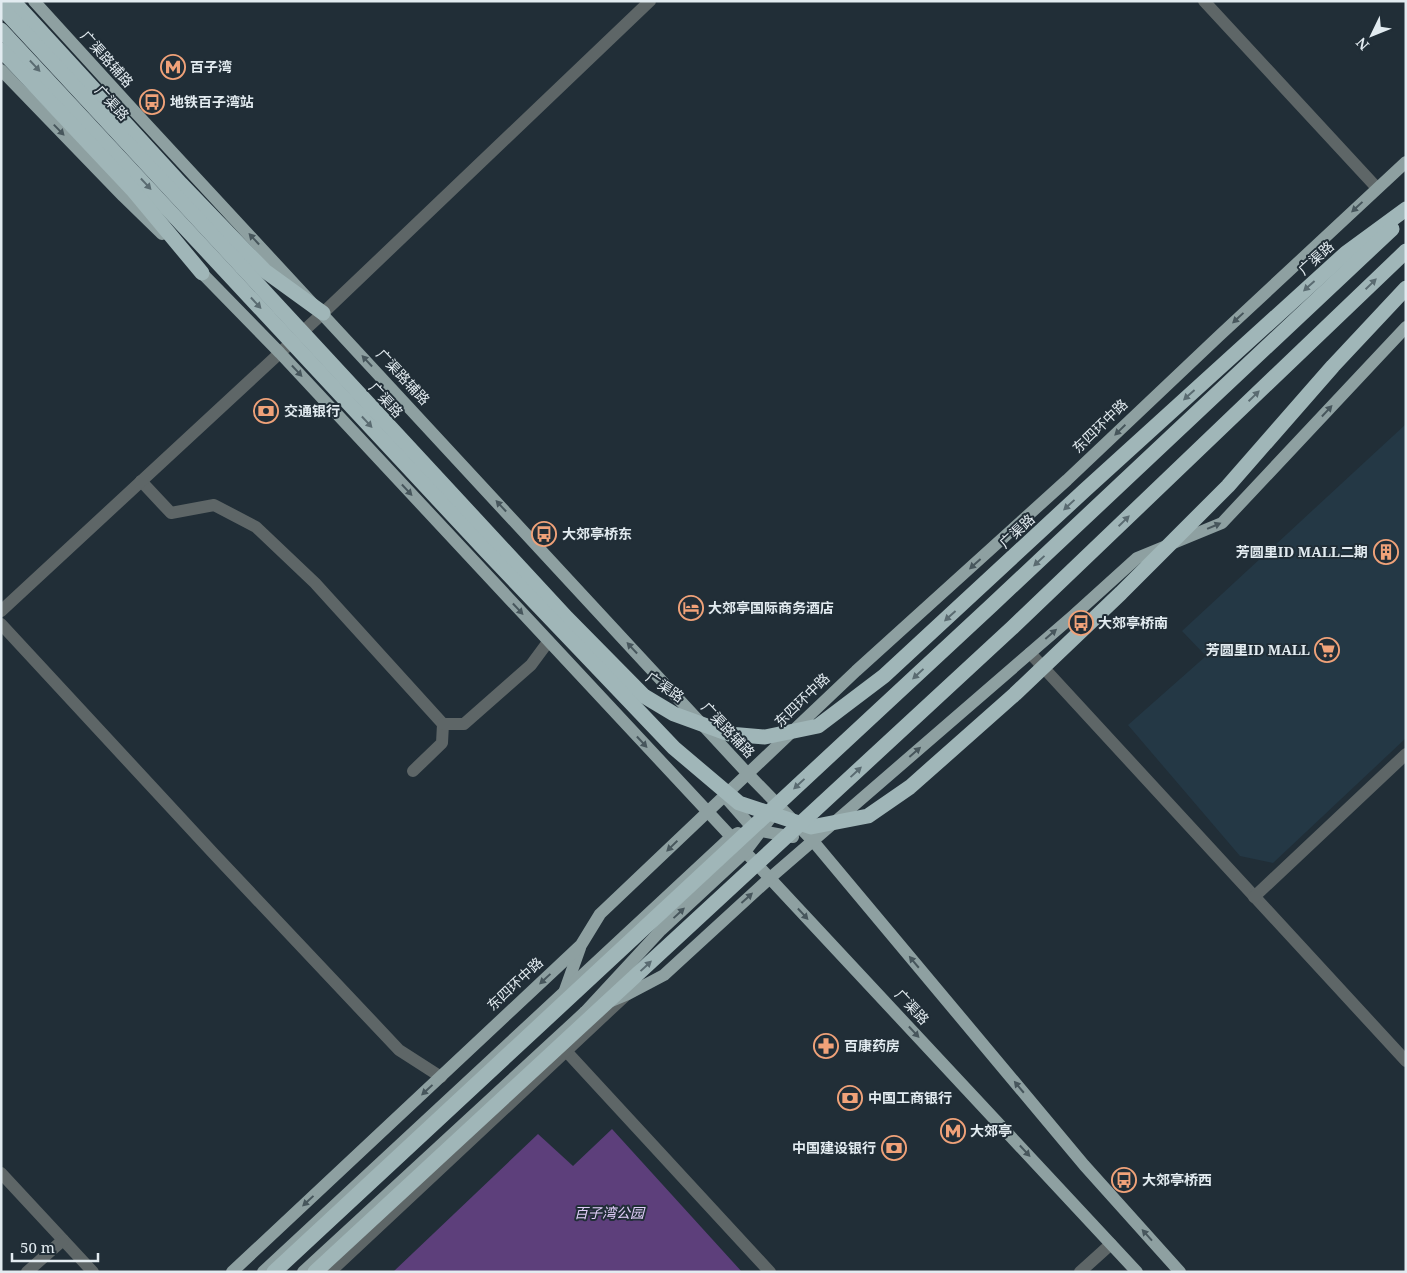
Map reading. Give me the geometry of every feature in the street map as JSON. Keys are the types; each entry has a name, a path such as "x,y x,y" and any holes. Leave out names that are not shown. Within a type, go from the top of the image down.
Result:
{"highway":[{"path":"13,1 181,184 265,271 323,313"},
{"name":"广渠路","path":"1,8 567,618 644,696 674,714 729,734 765,737 818,726 884,676 1346,253 1406,209"},
{"path":"1,30 486,551 674,748 739,803 811,827 868,816 910,787 1015,694 1121,593 1228,486 1333,366 1406,288"},
{"path":"1,50 132,189 202,273"},
{"path":"274,1272 992,605 1406,216"},
{"path":"315,1272 1013,627 1406,251"}],"main road":[{"name":"广渠路辅路","path":"34,1 748,774"},
{"name":"广渠路","path":"1,70 123,196 280,353 1137,1272"},
{"name":"东四环中路","path":"232,1272 581,945 600,914 856,671 1068,480 1406,162"},
{"path":"585,1012 628,994 664,975 770,878 1137,558 1222,523 1406,327"},
{"path":"548,642 566,639 586,652 756,828 812,841"},
{"path":"609,706 634,713 666,735"},
{"path":"748,774 812,841 1084,1164 1180,1272"},
{"path":"263,1272 731,837 756,828 780,806"},
{"path":"303,1272 585,1012 661,930 745,852 756,828"},
{"path":"647,915 661,930"},
{"path":"565,992 581,945"}],"street":[{"path":"1,611 323,313 650,1"},
{"path":"1204,1 1377,188"},
{"path":"141,481 171,513 214,505 256,527 315,583 443,724 442,743 413,771"},
{"path":"1,624 214,854 400,1050 441,1076"},
{"path":"443,724 464,724 531,664 548,642"},
{"path":"1030,653 1406,1061"},
{"path":"1254,897 1406,754"},
{"path":"330,1272 628,994"},
{"path":"566,1051 770,1272"},
{"path":"1,1173 93,1272"},
{"path":"27,1272 63,1240"},
{"path":"1080,1272 1111,1244"}],"shaded area":[{"name":"芳圆里ID MALL","path":"1406,424 1406,738 1273,863 1240,856 1128,725 1206,656 1182,631"}],"green space":[{"name":"百子湾公园","path":"612,1129 742,1272 393,1272 538,1134 573,1166"}],"place":[{"name":"百子湾","path":"173,67"},
{"name":"地铁百子湾站","path":"152,102"},
{"name":"交通银行","path":"266,411"},
{"name":"大郊亭桥东","path":"544,534"},
{"name":"芳圆里ID MALL二期","path":"1386,552"},
{"name":"大郊亭国际商务酒店","path":"691,608"},
{"name":"大郊亭桥南","path":"1081,623"},
{"name":"芳圆里ID MALL","path":"1327,650"},
{"name":"百康药房","path":"826,1046"},
{"name":"中国工商银行","path":"850,1098"},
{"name":"大郊亭","path":"953,1131"},
{"name":"中国建设银行","path":"894,1148"},
{"name":"大郊亭桥西","path":"1124,1180"}]}
